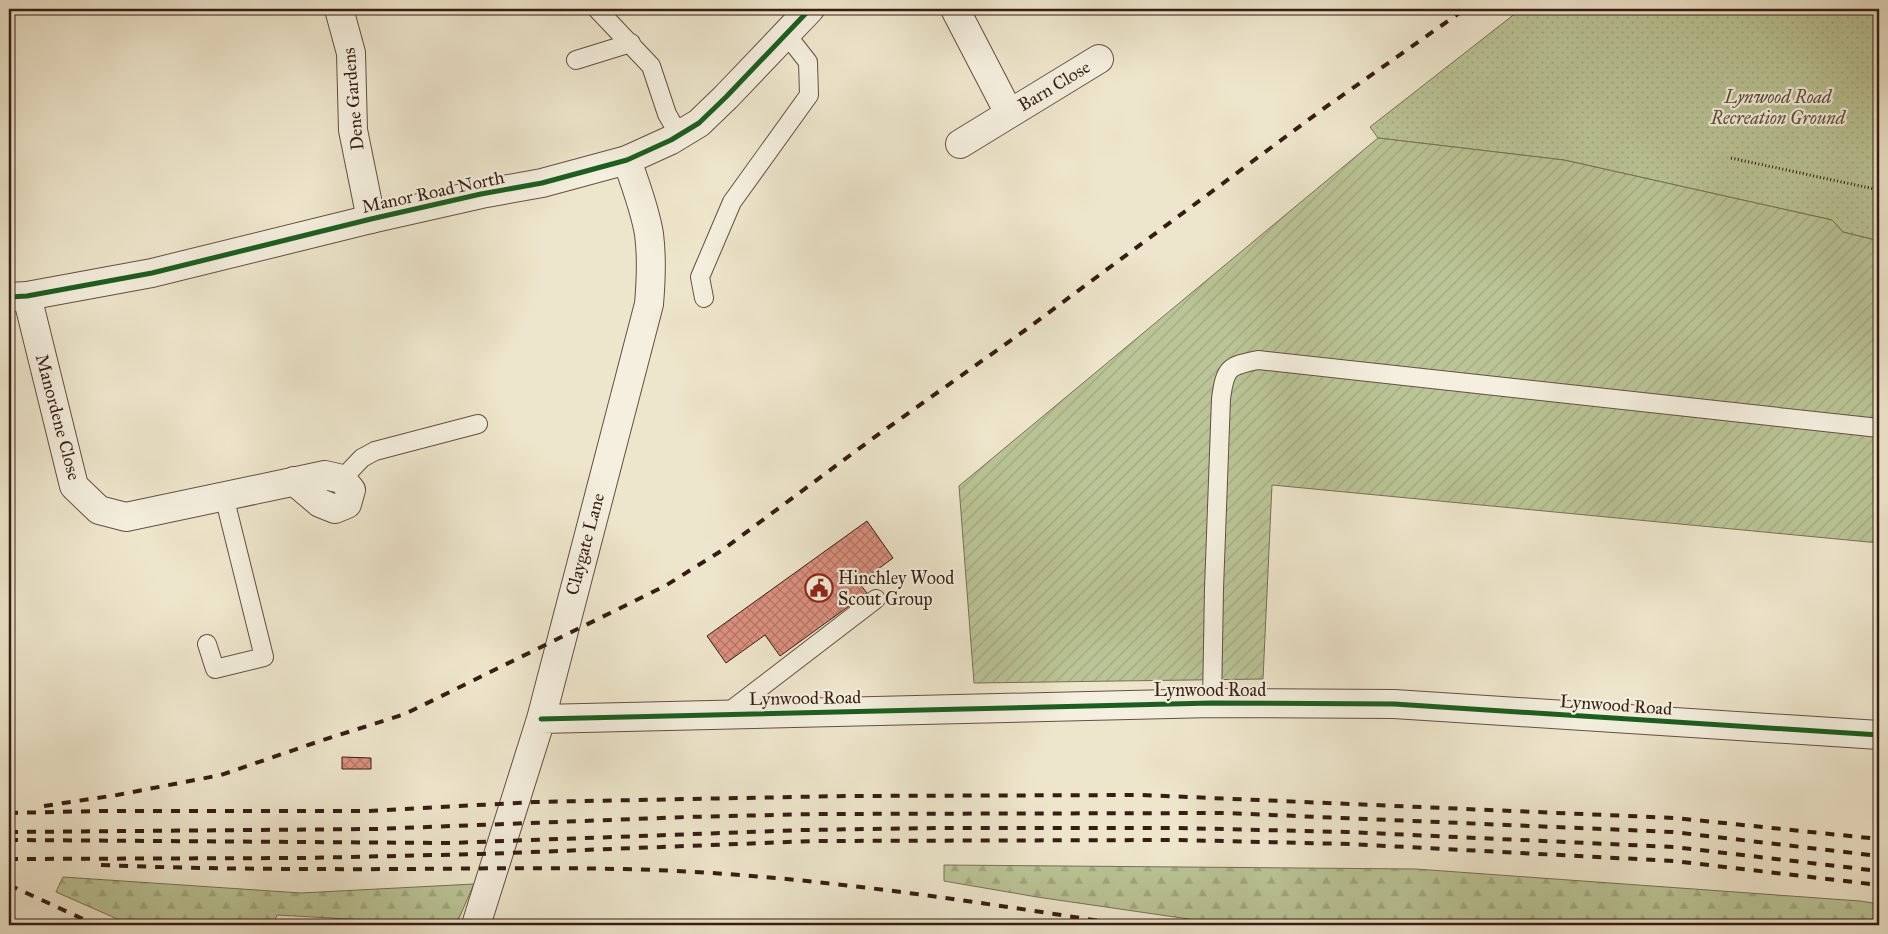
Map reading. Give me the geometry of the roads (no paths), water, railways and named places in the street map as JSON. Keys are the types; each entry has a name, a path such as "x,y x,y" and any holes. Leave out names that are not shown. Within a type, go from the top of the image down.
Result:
{"street":[{"name":"Dene Gardens","path":"339,9 351,53 353,130 371,219"},
{"name":"Manor Road North","path":"18,296 152,273 371,219 481,194 542,183 627,160 679,135 699,122 726,98 810,9"},
{"name":"Barn Close","path":"954,9 1009,113"},
{"name":"Barn Close","path":"960,144 1099,59"},
{"name":"Claygate Lane","path":"476,925 541,719 649,304 652,275 649,234 640,198 627,160"},
{"name":"Manordene Close","path":"18,296 74,486 99,510 126,517 294,481 320,503 335,509 347,504 351,490 342,479"},
{"name":"Lynwood Road","path":"541,719 1212,703 1394,704 1879,735"}],"lane":[{"path":"597,9 651,66 668,114 679,135"},
{"path":"704,298 700,277 732,202 809,95 808,62 786,34"},
{"path":"576,60 631,43"},
{"path":"1212,703 1221,399 1223,379 1234,365 1258,360 1879,428"},
{"path":"342,479 362,458 375,451 478,424"},
{"path":"207,644 215,669 264,656 224,496"},
{"path":"726,714 876,599"}],"railway":[{"path":"44,806 117,795 221,775 405,714 665,586 721,551 872,439 1024,331 1323,109 1465,9"},
{"path":"9,813 369,811 534,802 845,796 1142,795 1675,818 1879,839"},
{"path":"9,832 375,829 816,814 1225,813 1673,832 1879,856"},
{"path":"9,840 450,843 804,830 1178,828 1347,832 1674,847 1879,871"},
{"path":"9,859 304,858 482,854 814,841 1178,840 1349,844 1674,861 1879,885"},
{"path":"101,865 264,869 612,869 714,873 891,891 1126,925"},
{"path":"9,885 96,925"}],"place":[{"name":"Hinchley Wood Scout Group","path":"819,588"}],"park label":[{"name":"Lynwood Road Recreation Ground","path":"1778,107"}]}
